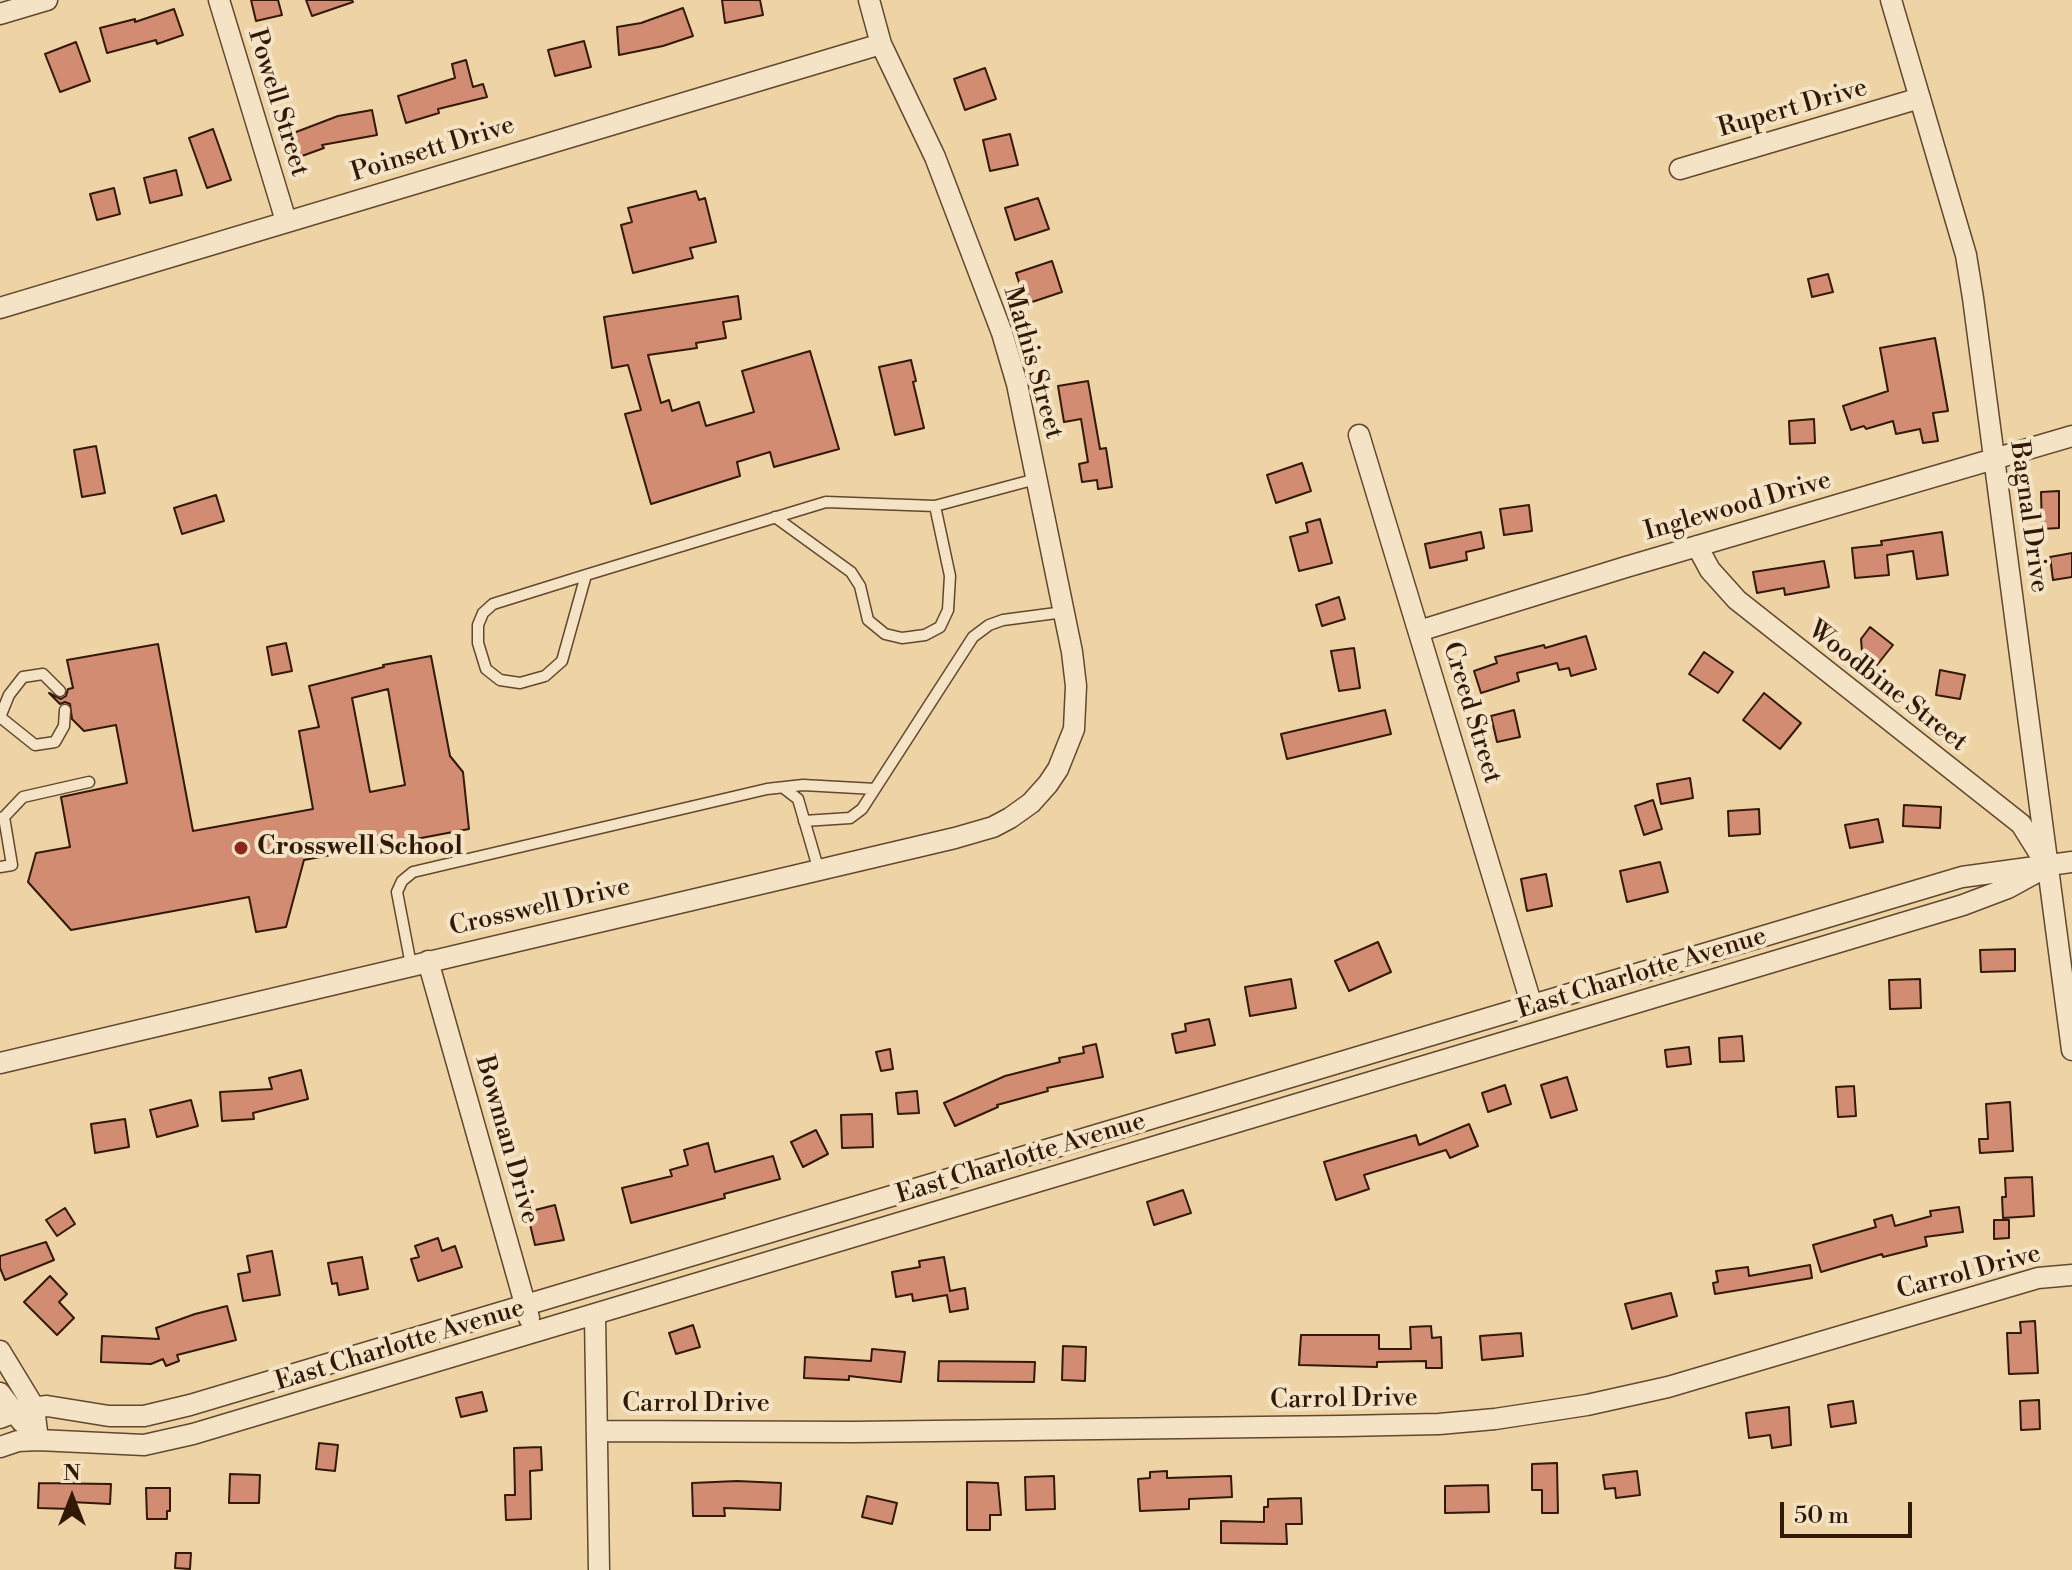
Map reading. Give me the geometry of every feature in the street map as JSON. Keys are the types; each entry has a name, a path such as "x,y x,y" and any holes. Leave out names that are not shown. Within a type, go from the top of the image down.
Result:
{"street":[{"path":"0,14 47,0"},
{"name":"Powell Street","path":"219,0 286,221"},
{"name":"Mathis Street","path":"869,0 881,44 935,157 1002,333 1017,384 1064,612 1076,686 1074,729 1064,757"},
{"name":"Bagnal Drive","path":"1891,0 1966,255 2072,1050"},
{"name":"Poinsett Drive","path":"0,308 881,44"},
{"name":"Rupert Drive","path":"1680,169 1920,98"},
{"name":"Creed Street","path":"1359,435 1532,1006"},
{"name":"Inglewood Drive","path":"1419,631 2072,436"},
{"name":"Woodbine Street","path":"1697,546 1710,570 1737,600 2021,824 2046,867"},
{"name":"Crosswell Drive","path":"0,1063 819,871 993,827 1031,803 1048,784 1064,757"},
{"name":"East Charlotte Avenue","path":"7,1415 34,1407 62,1407 109,1416 163,1413 1962,877 2072,862"},
{"name":"East Charlotte Avenue","path":"0,1447 18,1441 38,1440 144,1445 168,1440 533,1334 1963,905 2008,888 2046,867"},
{"name":"Bowman Drive","path":"420,963 533,1334"},
{"name":"Carrol Drive","path":"597,1431 853,1432 1343,1426 1439,1424 1495,1419 1587,1405 1668,1387 2038,1278 2072,1275"},
{"path":"595,1315 599,1570"},
{"path":"0,1351 34,1407 38,1440"},
{"path":"0,1393 7,1415 38,1440"}],"lane":[{"path":"586,575 562,661 545,676 520,683 500,680 486,669 478,643 478,625 483,613 493,604 586,575 775,517 826,502 935,506 1036,479"},
{"path":"775,517 851,572 860,586 868,620 885,634 902,638 925,635 940,627 948,610 950,576 935,506"},
{"path":"804,821 850,818 862,809 973,637 989,625 1003,620 1064,612"},
{"path":"60,691 43,674 23,677 9,695 0,717 35,745 55,742 64,726 65,710"},
{"path":"0,867 12,865 2,818 23,797 89,782"},
{"path":"420,963 399,914 397,892 402,881 413,872 767,789 803,785 875,789"},
{"path":"785,789 798,799 819,871"}],"building":[{"path":"251,0 278,0 282,15 256,21"},
{"path":"306,0 352,0 353,2 312,16"},
{"path":"722,0 760,0 763,15 725,23"},
{"path":"683,8 693,36 619,55 617,27 641,23"},
{"path":"174,9 183,35 157,44 156,40 107,53 100,28 135,19 135,22"},
{"path":"584,41 591,67 555,76 548,50"},
{"path":"76,42 90,81 60,92 45,54"},
{"path":"466,60 473,87 483,84 487,97 438,109 439,113 406,123 398,96 455,78 452,64"},
{"path":"985,68 996,99 965,110 954,79"},
{"path":"372,110 377,135 322,145 324,148 291,160 283,137 338,116"},
{"path":"213,129 231,180 207,188 189,138"},
{"path":"1010,134 1018,165 990,171 983,140"},
{"path":"176,170 182,195 150,203 144,178"},
{"path":"114,188 120,214 97,220 90,194"},
{"path":"696,191 699,200 705,198 716,242 690,248 693,258 633,273 621,225 632,222 628,208"},
{"path":"1038,198 1049,229 1015,240 1005,208"},
{"path":"1052,261 1062,292 1026,304 1016,273"},
{"path":"1828,274 1833,292 1812,297 1808,279"},
{"path":"738,296 741,319 723,322 726,338 696,343 697,348 648,355 661,403 669,400 672,411 699,402 706,426 754,412 742,371 810,351 839,449 774,467 770,452 737,462 740,476 651,504 625,414 641,410 628,365 612,368 604,317"},
{"path":"1935,338 1948,411 1933,413 1938,441 1923,443 1920,429 1896,434 1893,421 1851,430 1843,406 1888,391 1880,348"},
{"path":"911,360 924,428 895,435 879,367"},
{"path":"1088,381 1100,449 1106,448 1112,487 1098,489 1097,480 1082,482 1079,464 1088,462 1081,419 1064,422 1058,386"},
{"path":"1814,419 1815,443 1790,444 1789,421"},
{"path":"96,446 105,493 82,497 74,450"},
{"path":"1302,463 1311,491 1276,503 1267,475"},
{"path":"2059,491 2059,528 2042,529 2041,492"},
{"path":"216,495 224,521 182,534 174,508"},
{"path":"1529,505 1532,531 1504,535 1500,509"},
{"path":"1320,519 1332,563 1299,571 1290,537 1308,532 1306,523"},
{"path":"1481,532 1484,548 1466,552 1467,560 1430,568 1425,544"},
{"path":"1942,532 1948,575 1917,579 1913,551 1887,555 1889,575 1855,578 1852,548"},
{"path":"2072,553 2072,577 2053,580 2050,557"},
{"path":"1824,561 1829,587 1785,595 1784,588 1757,593 1753,572"},
{"path":"1339,597 1345,619 1322,626 1316,605"},
{"path":"1870,627 1893,645 1877,665 1862,652 1861,639"},
{"path":"1586,636 1596,669 1571,676 1569,668 1559,670 1557,663 1517,673 1519,681 1481,693 1474,671 1497,663 1495,657 1544,645 1545,648"},
{"path":"286,643 292,671 272,675 267,647"},
{"path":"158,644 193,831 313,809 299,731 319,727 309,686 383,665 431,656 450,756 463,772 469,829 304,860 286,927 256,932 249,897 71,930 28,882 36,853 70,847 61,797 127,783 116,725 84,731 72,719 70,704 60,704 49,693 61,699 68,689 73,688 67,660","holes":["388,689 405,785 370,792 352,698"]},
{"path":"1354,648 1360,688 1339,691 1331,651"},
{"path":"1704,652 1733,672 1718,693 1689,674"},
{"path":"1940,670 1965,675 1960,699 1936,695"},
{"path":"1764,693 1801,723 1780,749 1743,720"},
{"path":"1385,710 1391,734 1287,759 1281,734"},
{"path":"1514,710 1520,737 1497,742 1491,716"},
{"path":"1690,778 1693,798 1661,804 1657,784"},
{"path":"1653,800 1662,829 1644,835 1635,806"},
{"path":"1904,805 1941,807 1940,828 1903,826"},
{"path":"1759,809 1760,834 1729,836 1728,811"},
{"path":"1878,819 1883,842 1850,848 1845,825"},
{"path":"1660,862 1668,892 1627,902 1620,871"},
{"path":"1546,874 1552,906 1527,911 1521,879"},
{"path":"1378,942 1391,972 1349,991 1335,961"},
{"path":"2015,949 2015,971 1981,972 1980,950"},
{"path":"1291,979 1296,1008 1250,1016 1245,987"},
{"path":"1920,979 1921,1008 1890,1009 1889,980"},
{"path":"1209,1019 1215,1045 1176,1053 1172,1034 1186,1031 1185,1024"},
{"path":"1742,1036 1744,1061 1720,1062 1719,1038"},
{"path":"1096,1044 1103,1077 1047,1088 1048,1091 997,1105 955,1126 944,1103 1005,1076 1084,1053 1083,1047"},
{"path":"1689,1047 1691,1064 1667,1067 1665,1050"},
{"path":"890,1049 893,1069 881,1071 876,1052"},
{"path":"301,1070 308,1099 253,1113 254,1119 222,1121 220,1092 272,1089 269,1078"},
{"path":"1567,1077 1577,1110 1551,1118 1541,1085"},
{"path":"1505,1085 1511,1104 1488,1112 1482,1093"},
{"path":"1854,1086 1856,1116 1838,1117 1836,1087"},
{"path":"917,1091 919,1113 898,1114 896,1093"},
{"path":"191,1100 198,1126 157,1137 150,1110"},
{"path":"2010,1102 2013,1151 1980,1153 1979,1139 1988,1139 1986,1104"},
{"path":"872,1114 873,1147 842,1148 841,1115"},
{"path":"125,1119 129,1147 95,1153 91,1124"},
{"path":"1469,1124 1478,1146 1450,1158 1446,1150 1364,1175 1369,1189 1336,1200 1324,1162 1416,1135 1419,1145"},
{"path":"816,1130 828,1154 803,1167 791,1142"},
{"path":"708,1143 715,1172 773,1156 780,1179 724,1194 725,1198 631,1223 622,1188 672,1176 670,1170 688,1165 684,1150"},
{"path":"2032,1177 2034,1216 2003,1218 2005,1178"},
{"path":"1183,1190 1191,1213 1154,1225 1147,1202"},
{"path":"555,1205 564,1240 535,1245 527,1212"},
{"path":"1959,1207 1963,1232 1925,1237 1927,1246 1883,1257 1882,1254 1821,1272 1813,1245 1876,1227 1874,1220 1892,1215 1895,1226 1931,1216 1930,1211"},
{"path":"65,1208 75,1224 57,1236 46,1220"},
{"path":"1994,1220 2009,1220 2009,1238 1994,1239"},
{"path":"438,1238 442,1251 455,1246 462,1267 418,1281 411,1259 419,1257 415,1246"},
{"path":"46,1242 54,1260 5,1280 0,1268 0,1256"},
{"path":"272,1251 280,1295 243,1301 238,1274 250,1272 247,1256"},
{"path":"362,1257 368,1289 339,1295 337,1283 332,1284 328,1263"},
{"path":"944,1257 950,1291 965,1288 968,1309 950,1312 947,1295 913,1301 912,1294 896,1297 892,1272 920,1267 919,1261"},
{"path":"1810,1265 1812,1278 1715,1294 1713,1283 1718,1282 1716,1271 1748,1267 1749,1276"},
{"path":"50,1276 67,1294 59,1302 74,1318 57,1335 24,1302"},
{"path":"1671,1293 1677,1316 1632,1329 1625,1304"},
{"path":"227,1306 236,1340 177,1355 179,1361 166,1366 163,1359 151,1364 101,1362 102,1336 159,1339 156,1328"},
{"path":"2035,1321 2038,1373 2009,1374 2007,1333 2021,1333 2020,1322"},
{"path":"693,1325 700,1347 676,1354 669,1333"},
{"path":"1431,1326 1432,1338 1441,1337 1442,1368 1426,1368 1426,1361 1377,1362 1377,1367 1299,1365 1301,1335 1379,1335 1379,1349 1411,1349 1410,1327"},
{"path":"1521,1333 1523,1356 1482,1360 1480,1336"},
{"path":"1063,1346 1086,1347 1085,1381 1062,1380"},
{"path":"872,1349 905,1352 901,1382 849,1376 849,1380 804,1378 805,1357 871,1361"},
{"path":"939,1361 1035,1362 1034,1382 938,1381"},
{"path":"482,1392 487,1411 461,1417 456,1398"},
{"path":"2039,1400 2040,1429 2021,1430 2020,1401"},
{"path":"1853,1401 1856,1423 1831,1427 1828,1405"},
{"path":"1789,1407 1791,1445 1772,1448 1770,1435 1749,1438 1746,1413"},
{"path":"319,1443 338,1445 335,1471 316,1469"},
{"path":"541,1447 542,1470 530,1471 531,1519 506,1520 505,1495 515,1495 514,1448"},
{"path":"1557,1463 1558,1513 1542,1513 1542,1490 1532,1490 1532,1464"},
{"path":"1167,1471 1167,1478 1231,1476 1232,1497 1189,1499 1189,1509 1140,1511 1138,1479 1150,1478 1150,1472"},
{"path":"1637,1471 1640,1495 1616,1498 1615,1488 1605,1489 1603,1475"},
{"path":"230,1474 260,1475 259,1503 229,1503"},
{"path":"1054,1476 1055,1509 1026,1510 1025,1477"},
{"path":"967,1482 998,1483 1001,1515 990,1515 990,1530 967,1530"},
{"path":"39,1483 111,1484 110,1504 71,1502 71,1509 38,1508"},
{"path":"692,1483 781,1483 780,1510 724,1508 725,1516 693,1516"},
{"path":"1488,1485 1489,1512 1445,1513 1445,1486"},
{"path":"146,1488 170,1488 167,1519 147,1519"},
{"path":"867,1496 897,1503 892,1524 862,1517"},
{"path":"1301,1498 1302,1524 1286,1524 1287,1544 1221,1543 1221,1521 1264,1522 1264,1507 1268,1507 1268,1499"},
{"path":"176,1553 191,1553 190,1569 175,1568"}],"place":[{"name":"Crosswell School","path":"241,848"}]}
